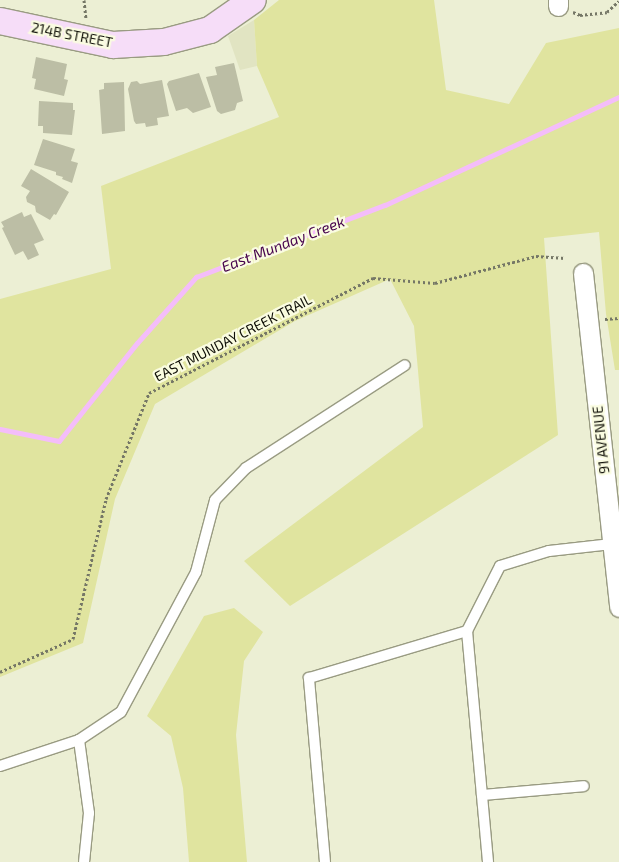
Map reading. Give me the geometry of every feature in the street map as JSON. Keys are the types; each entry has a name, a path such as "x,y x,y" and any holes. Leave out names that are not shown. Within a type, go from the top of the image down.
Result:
{"street":[{"name":"214B STREET","path":"0,21 113,45 164,42 210,30 253,0"},
{"name":"91 AVENUE","path":"583,273 619,607"}],"lane":[{"path":"0,766 79,740 121,712 196,572 215,500 246,468 405,365"},
{"path":"488,862 467,631 500,566 549,550 612,544"},
{"path":"325,862 309,678 467,631"},
{"path":"79,740 89,813 84,862"},
{"path":"482,795 584,786"}],"path":[{"path":"558,3 580,15 607,12 619,1"},
{"name":"EAST MUNDAY CREEK TRAIL","path":"0,672 73,639 106,499 149,394 373,278 435,283 536,256 565,258"}],"shaded area":[{"path":"254,20 257,66 240,70 228,36"}],"green space":[{"path":"279,0 434,0 446,90 509,104 546,43 619,28 619,370 615,370 606,314 599,232 544,238 558,435 290,606 244,561 423,427 414,326 390,279 295,321 155,404 115,499 83,643 0,677 0,299 111,269 101,186 279,117 257,66 254,20"},
{"path":"234,608 263,632 244,661 236,735 247,862 189,862 183,788 171,736 147,716 204,616"}],"building":[{"path":"36,57 67,64 64,79 68,80 64,96 34,89 36,79 32,78"},
{"path":"234,63 243,101 237,103 235,110 221,114 217,111 206,77 217,75 215,67"},
{"path":"199,73 211,107 193,113 187,108 176,111 167,84 169,81"},
{"path":"162,80 169,116 157,118 158,125 146,127 145,123 136,124 128,89 131,82 137,81 140,84"},
{"path":"124,82 125,131 102,134 99,90 104,89 104,83"},
{"path":"39,101 73,103 73,110 75,110 72,135 43,133 43,126 38,126"},
{"path":"43,139 75,149 71,161 78,163 72,183 56,175 56,172 34,165"},
{"path":"31,169 69,192 56,215 54,214 50,220 36,212 35,206 27,202 26,197 30,191 21,186"},
{"path":"22,212 24,217 31,214 44,240 34,244 39,255 28,260 23,251 15,255 1,222"}],"waterway":[{"name":"East Munday Creek","path":"0,429 59,441 137,343 196,277 385,205 619,97"}]}
